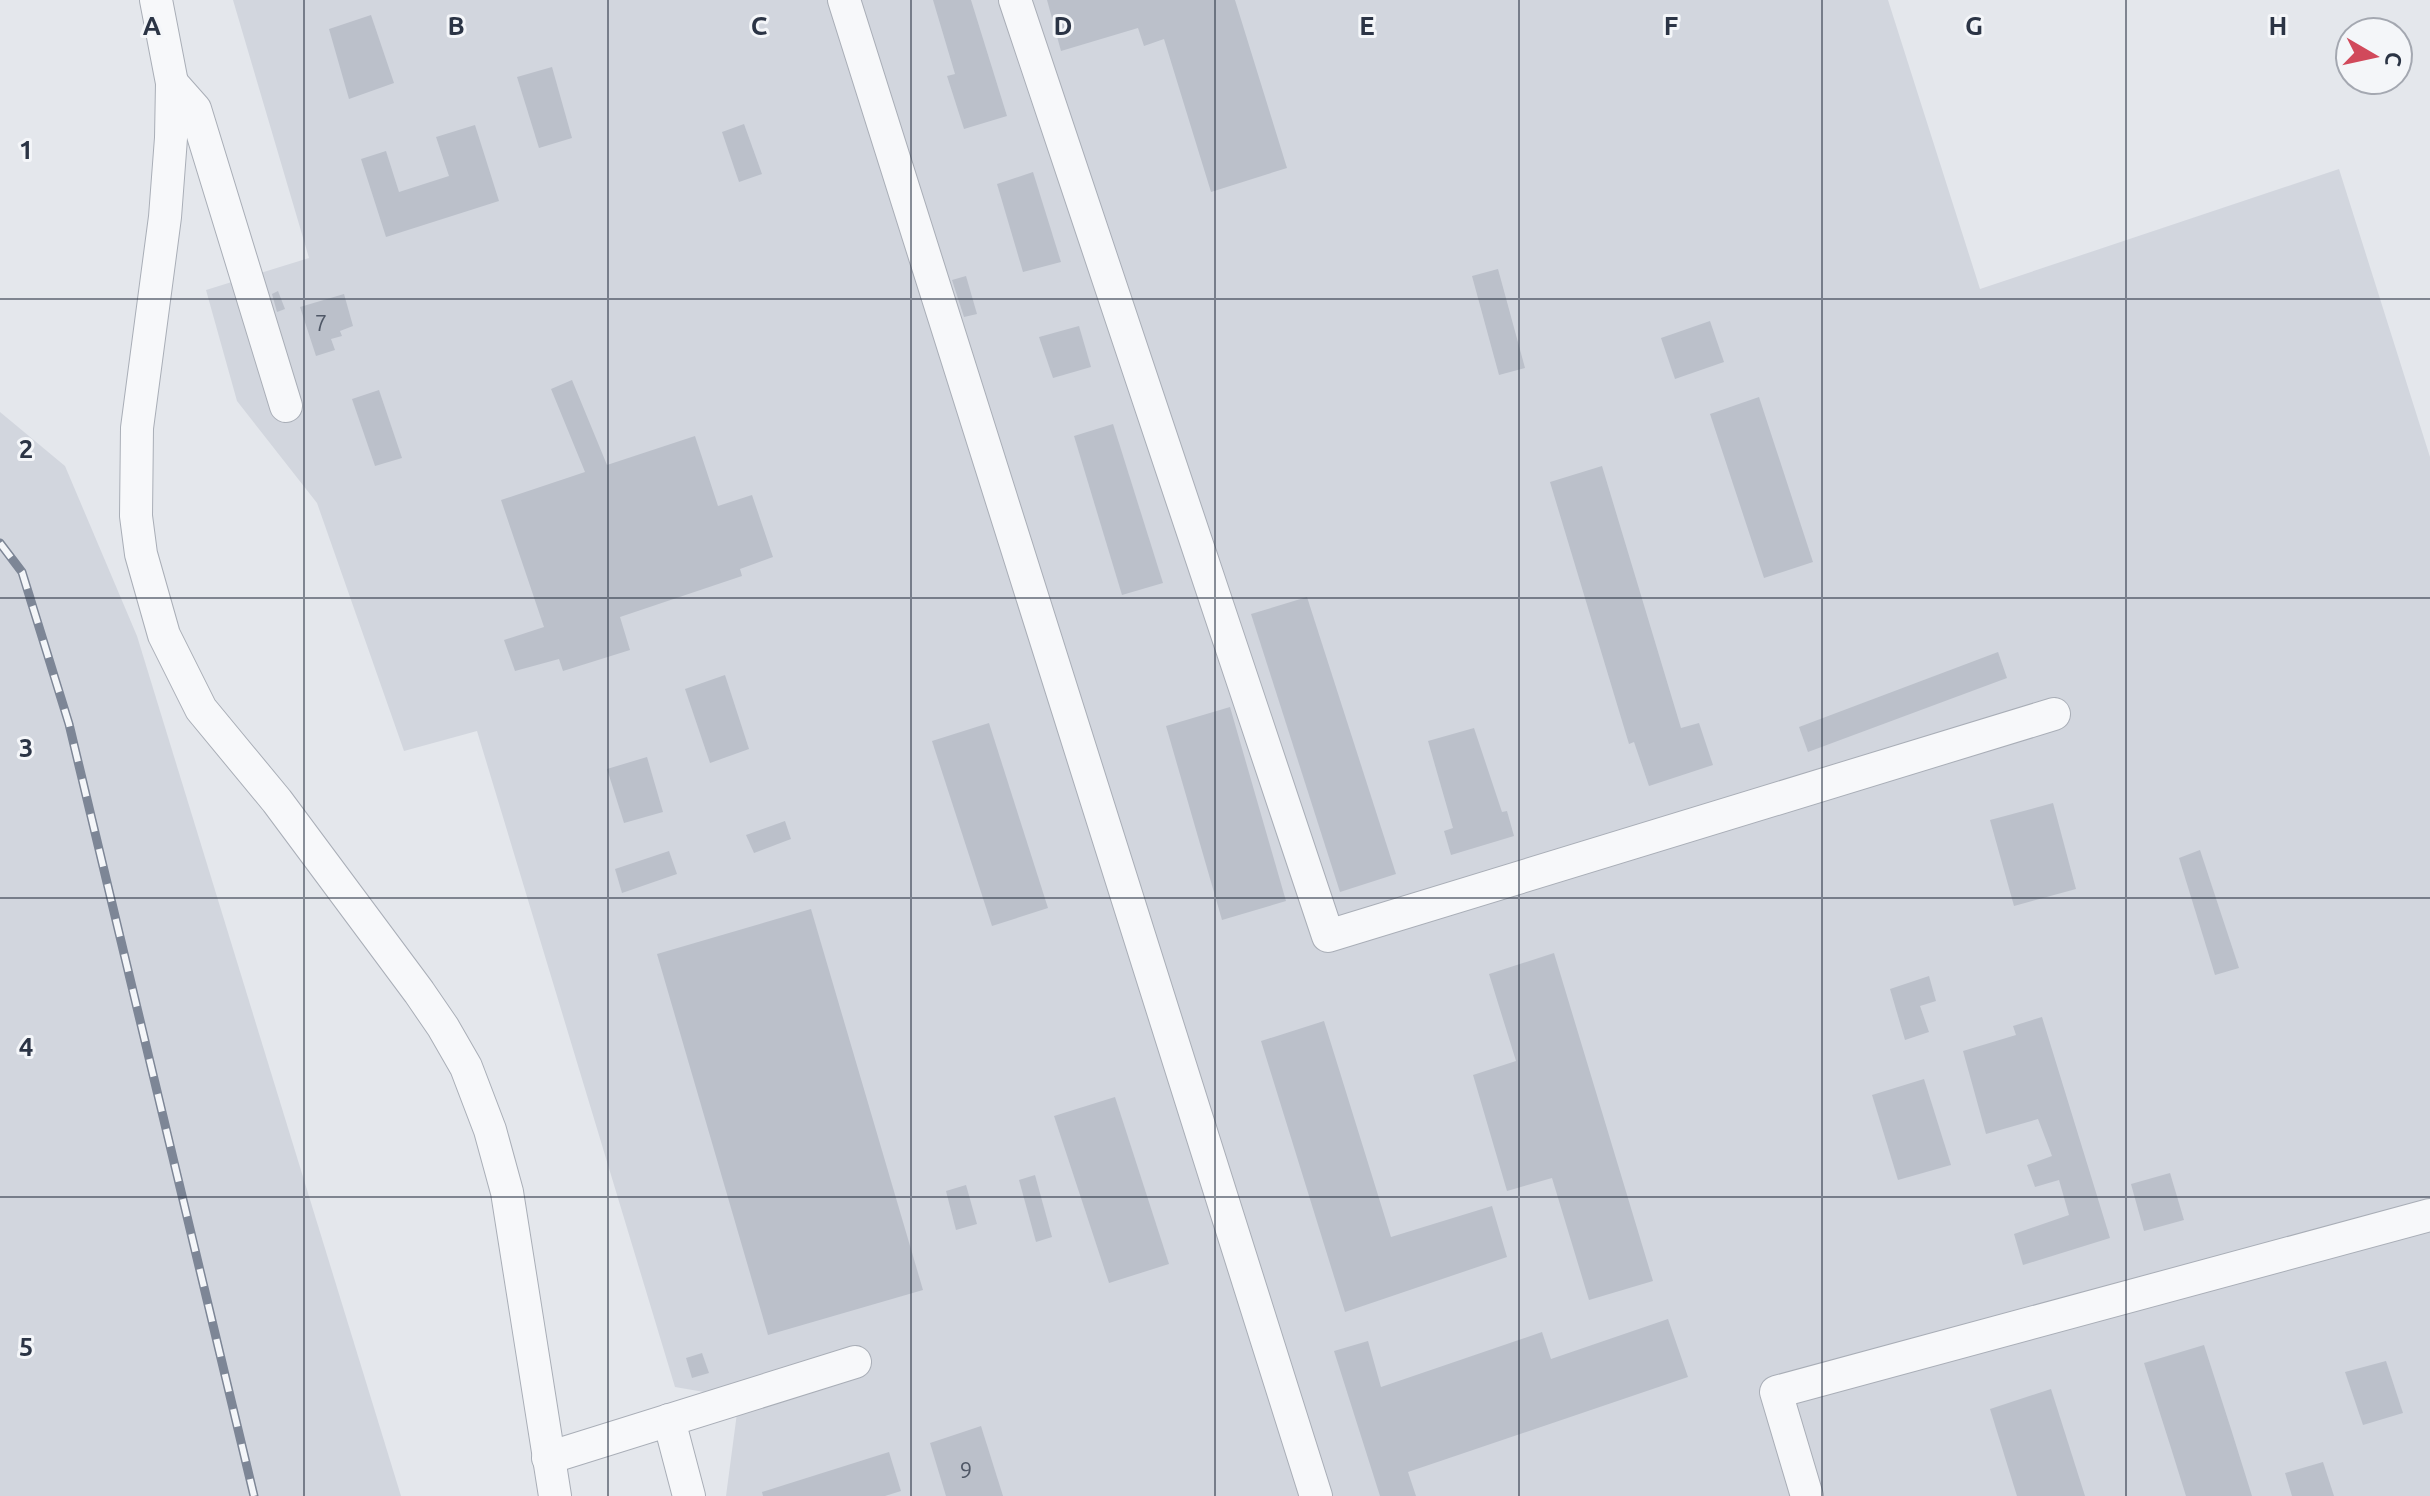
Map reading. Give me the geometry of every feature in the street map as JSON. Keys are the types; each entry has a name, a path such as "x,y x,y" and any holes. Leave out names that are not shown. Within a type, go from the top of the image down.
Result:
{"street":[{"path":"156,0 172,83 165,217 137,428 136,516 141,554 164,635 201,709 277,801 419,992 466,1067 490,1130 507,1192 555,1496"},
{"path":"844,0 1316,1496"},
{"path":"1015,0 1328,936 2054,714"},
{"path":"172,83 195,109 286,406"},
{"path":"1807,1496 1776,1392 2430,1215"},
{"path":"548,1458 855,1362"},
{"path":"669,1420 689,1496"}],"shaded area":[{"path":"233,0 1888,0 1980,289 2339,169 2430,457 2430,1496 726,1496 739,1398 675,1387 477,731 404,751 317,503 237,401 206,290 309,258"},
{"path":"0,412 65,466 137,636 401,1496 0,1496"}],"building":[{"path":"933,0 971,0 1007,116 964,129 947,76 955,74"},
{"path":"1047,0 1235,0 1287,168 1211,192 1164,39 1144,46 1138,28 1061,51"},
{"path":"371,15 394,83 349,99 329,29"},
{"path":"552,67 572,138 539,148 517,77"},
{"path":"744,124 762,174 739,182 722,132"},
{"path":"475,125 499,201 386,237 361,159 386,151 399,192 449,176 436,137"},
{"path":"1033,172 1061,262 1023,272 997,184"},
{"path":"1498,269 1525,368 1499,375 1472,276"},
{"path":"966,276 977,314 964,317 952,280"},
{"path":"278,291 285,309 277,312 272,294"},
{"path":"344,294 353,326 340,331 342,336 331,339 335,350 316,356 300,307"},
{"path":"1710,321 1724,362 1675,379 1661,338"},
{"path":"1079,326 1091,367 1053,378 1039,337"},
{"path":"572,380 607,465 695,436 718,506 752,495 773,557 740,569 742,576 620,617 630,650 563,671 559,659 515,671 504,640 544,627 501,500 585,472 551,389"},
{"path":"379,390 402,458 375,466 352,399"},
{"path":"1759,397 1813,562 1764,578 1710,414"},
{"path":"1113,424 1163,583 1122,595 1074,436"},
{"path":"1602,466 1681,728 1699,723 1713,765 1649,786 1634,742 1629,744 1550,482"},
{"path":"1307,597 1396,874 1340,892 1251,614"},
{"path":"1998,652 2007,678 1808,752 1799,727"},
{"path":"725,675 749,749 710,763 685,689"},
{"path":"1230,707 1286,901 1222,920 1166,726"},
{"path":"989,723 1048,908 992,926 932,741"},
{"path":"1474,728 1502,812 1507,811 1514,836 1451,855 1444,831 1453,828 1428,741"},
{"path":"647,757 663,812 624,823 607,769"},
{"path":"2053,803 2076,889 2014,906 1990,820"},
{"path":"785,821 791,839 754,853 746,835"},
{"path":"2200,850 2239,968 2215,975 2179,858"},
{"path":"669,851 677,874 622,893 615,869"},
{"path":"811,909 923,1290 768,1335 657,954"},
{"path":"1554,953 1653,1281 1589,1300 1552,1178 1507,1191 1473,1075 1516,1061 1489,974"},
{"path":"1929,976 1936,1001 1920,1006 1929,1032 1905,1040 1890,989"},
{"path":"2042,1017 2110,1238 2023,1265 2014,1234 2069,1215 2059,1180 2035,1187 2027,1165 2052,1156 2038,1119 1986,1134 1963,1051 2016,1035 2013,1026"},
{"path":"1324,1021 1391,1237 1492,1206 1507,1257 1345,1312 1261,1041"},
{"path":"1924,1079 1951,1165 1898,1180 1872,1095"},
{"path":"1115,1097 1169,1264 1109,1283 1054,1116"},
{"path":"2170,1173 2184,1220 2144,1231 2131,1184"},
{"path":"1035,1175 1052,1237 1036,1242 1019,1180"},
{"path":"966,1185 977,1224 956,1230 946,1191"},
{"path":"1668,1319 1688,1377 1408,1472 1416,1496 1380,1496 1334,1351 1368,1341 1381,1387 1542,1332 1551,1359"},
{"path":"2204,1345 2252,1496 2186,1496 2144,1363"},
{"path":"702,1353 709,1373 692,1378 686,1358"},
{"path":"2386,1361 2403,1413 2363,1425 2345,1372"},
{"path":"2051,1389 2085,1496 2017,1496 1990,1409"},
{"path":"981,1426 1003,1496 946,1496 930,1443"},
{"path":"889,1452 901,1491 885,1496 763,1496 762,1492"},
{"path":"2323,1462 2334,1496 2292,1496 2285,1473"}],"railway":[{"path":"0,543 22,572 69,724 254,1496"}]}
